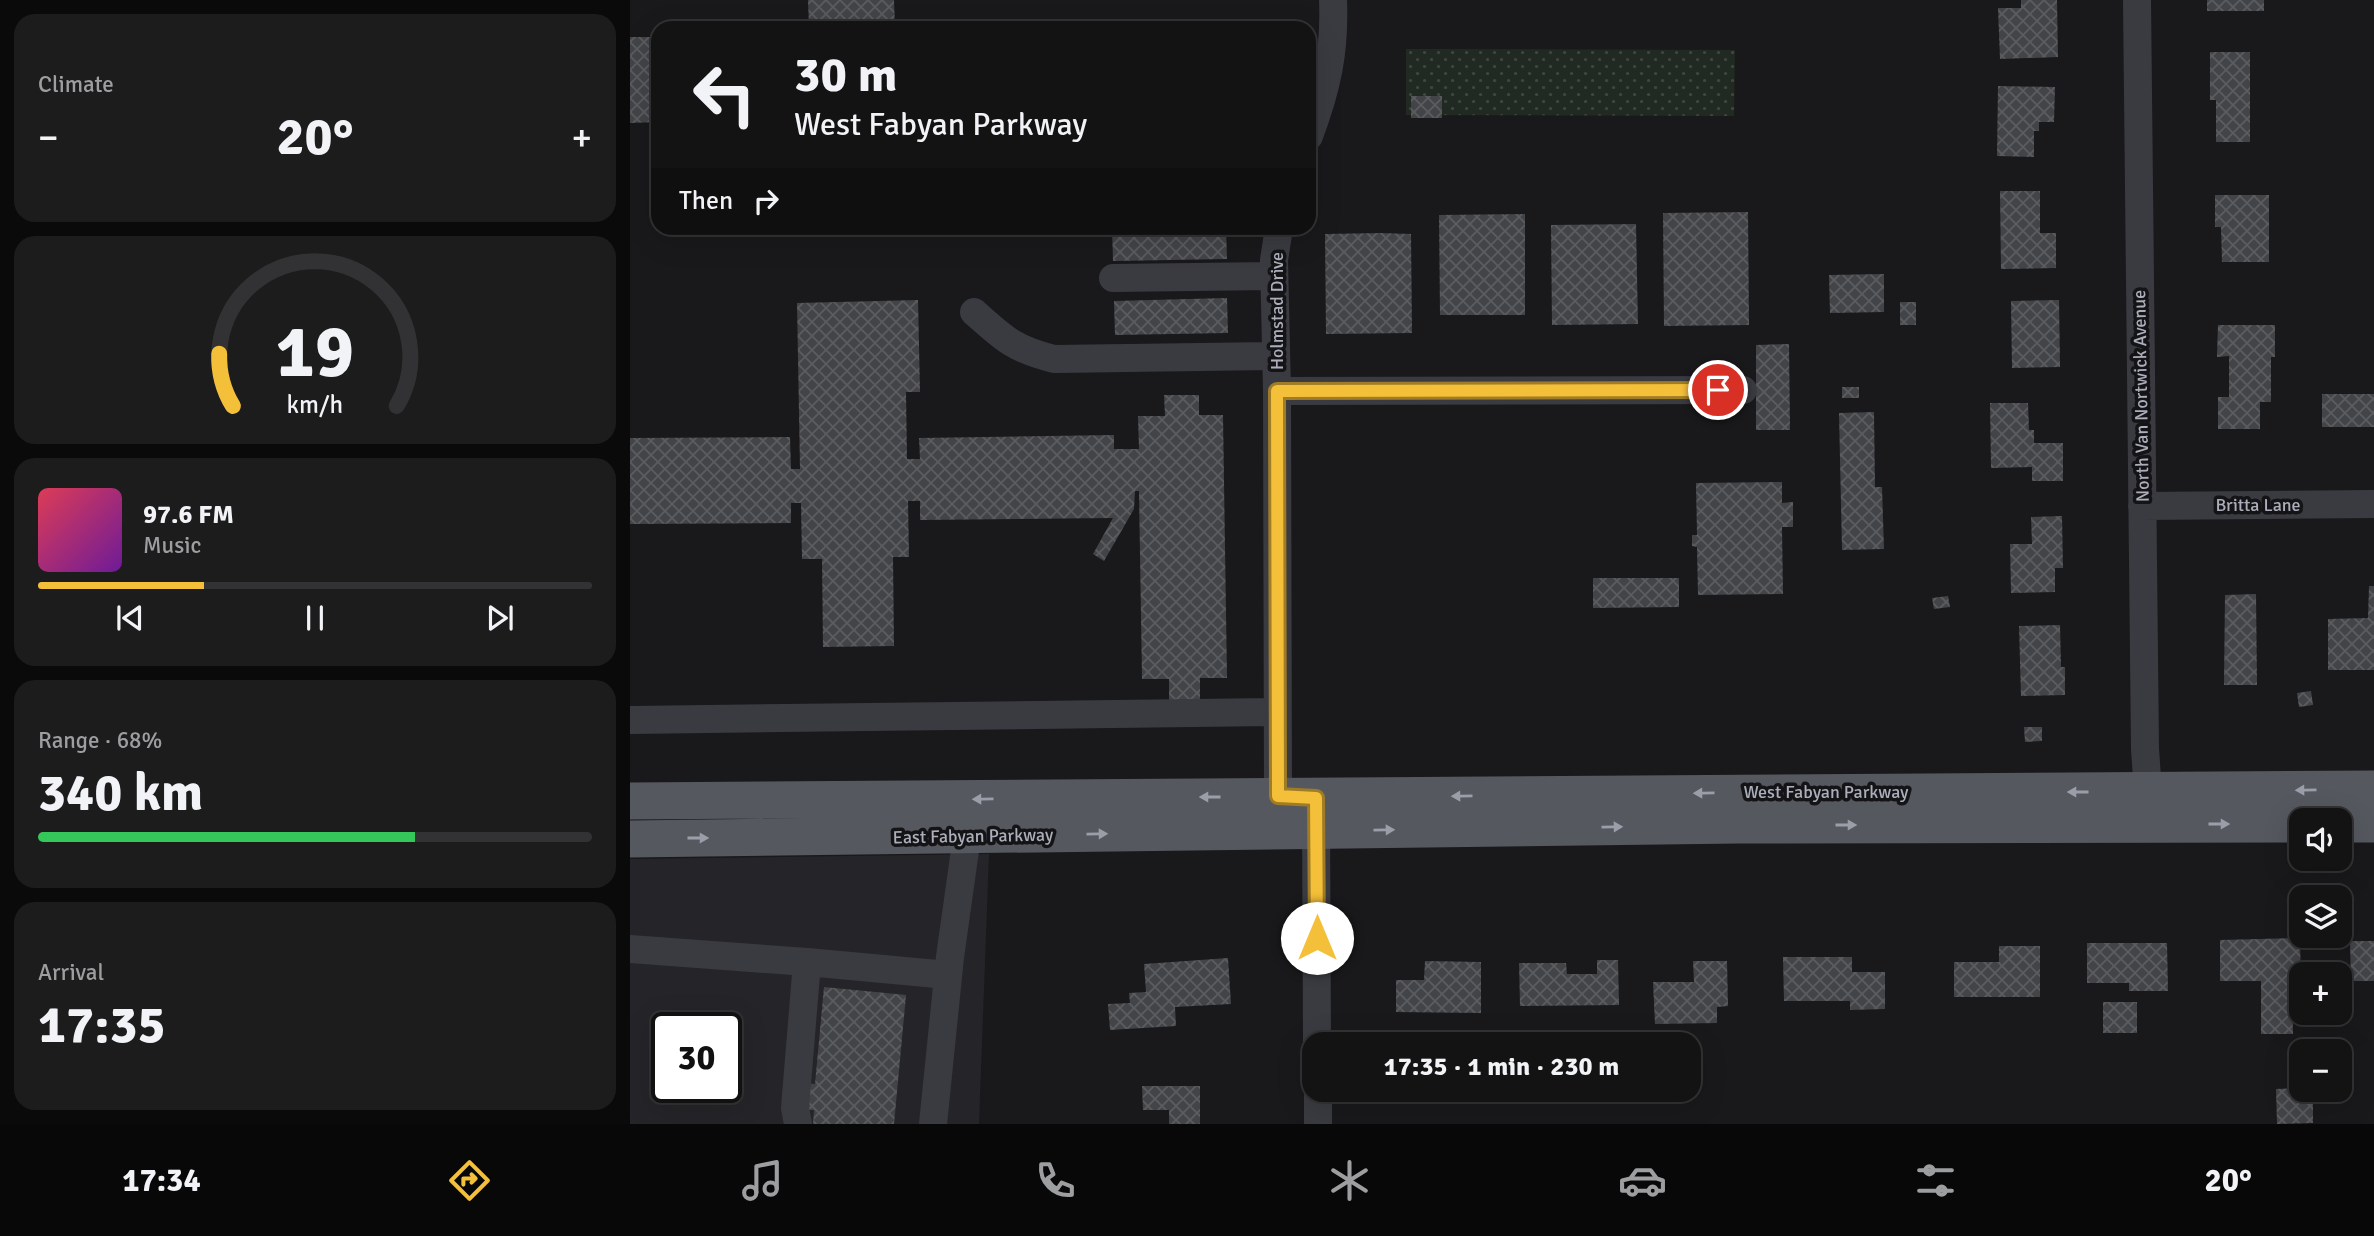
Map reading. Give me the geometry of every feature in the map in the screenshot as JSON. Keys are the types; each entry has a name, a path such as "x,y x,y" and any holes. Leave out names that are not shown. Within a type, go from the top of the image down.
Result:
{"main road":[{"name":"West Fabyan Parkway","path":"1316,815 1734,792 2374,789"},
{"name":"West Fabyan Parkway","path":"1278,796 1316,815 1739,825 2289,824"},
{"name":"East Fabyan Parkway","path":"630,801 1278,796"},
{"name":"East Fabyan Parkway","path":"630,839 967,836 1316,815"},
{"path":"2352,824 2374,824"}],"street":[{"path":"1316,117 1325,93 1335,32 1333,0"},
{"name":"North Van Nortwick Avenue","path":"2137,0 2148,792"},
{"name":"Holmstad Drive","path":"1278,235 1274,260 1277,391 1743,390"},
{"path":"1114,278 1274,276"},
{"path":"974,312 1005,340 1027,352 1054,359 1276,356"},
{"path":"1277,391 1278,796"},
{"name":"Britta Lane","path":"2142,506 2374,504"},
{"path":"630,720 1277,712"},
{"path":"1316,815 1317,1032"},
{"path":"933,1124 948,975 967,836"},
{"path":"630,949 948,975"},
{"path":"798,1124 795,1108 807,962"},
{"path":"1318,1102 1318,1124"}],"shaded area":[{"path":"1406,49 1735,50 1734,116 1406,115"},
{"path":"989,854 979,1124 630,1124 630,859"}],"building":[{"path":"808,0 894,0 895,21 809,21"},
{"path":"2021,0 2057,0 2058,57 2000,59 1998,8 2021,8"},
{"path":"2207,0 2264,0 2264,11 2207,11"},
{"path":"630,37 651,37 651,122 630,123"},
{"path":"2210,52 2250,52 2250,142 2216,142 2216,100 2210,100"},
{"path":"1998,86 2055,87 2054,122 2039,122 2039,131 2034,131 2034,157 1997,156"},
{"path":"1411,96 1442,96 1442,118 1411,118"},
{"path":"2000,191 2040,191 2040,233 2056,233 2056,268 2001,269"},
{"path":"2215,195 2269,195 2269,262 2222,262 2221,227 2215,227"},
{"path":"1748,212 1749,325 1664,326 1663,213"},
{"path":"1525,214 1525,315 1440,315 1439,215"},
{"path":"1636,224 1638,324 1552,325 1551,225"},
{"path":"1325,234 1411,234 1412,333 1326,334"},
{"path":"1112,235 1226,235 1227,259 1113,261"},
{"path":"1884,274 1884,312 1830,313 1829,275"},
{"path":"1227,298 1228,333 1115,335 1114,301"},
{"path":"918,300 920,392 906,392 907,459 920,459 919,438 1114,435 1114,449 1139,449 1138,416 1165,416 1164,395 1199,395 1199,415 1223,415 1227,678 1200,678 1200,700 1169,700 1169,679 1142,679 1139,491 1135,491 1134,509 1104,561 1093,554 1113,518 920,520 920,501 908,501 909,557 893,557 894,646 823,647 822,559 802,559 801,503 791,503 791,523 630,524 630,438 790,437 791,469 800,469 797,303"},
{"path":"2059,300 2060,367 2012,368 2011,301"},
{"path":"1900,302 1916,302 1916,325 1900,325"},
{"path":"2218,325 2275,325 2275,357 2271,357 2271,402 2260,402 2260,429 2218,429 2218,397 2229,397 2229,356 2217,357"},
{"path":"1789,344 1790,430 1756,430 1756,345"},
{"path":"1842,387 1859,387 1859,398 1842,398"},
{"path":"2322,394 2374,394 2374,427 2322,427"},
{"path":"1990,403 2028,403 2029,430 2034,430 2034,443 2063,443 2063,481 2032,481 2032,467 1991,468"},
{"path":"1874,412 1875,487 1882,487 1884,549 1842,550 1839,413"},
{"path":"1782,482 1782,503 1793,502 1793,527 1782,527 1783,594 1698,595 1697,547 1692,546 1692,535 1697,535 1696,483"},
{"path":"2062,516 2063,568 2055,568 2055,592 2011,593 2010,544 2032,544 2031,517"},
{"path":"1593,578 1679,578 1679,607 1593,608"},
{"path":"2369,586 2374,586 2374,670 2328,670 2328,619 2368,618"},
{"path":"2256,594 2257,685 2224,685 2225,595"},
{"path":"1948,596 1950,607 1934,609 1932,598"},
{"path":"2060,625 2065,695 2021,696 2019,626"},
{"path":"2311,691 2313,705 2299,707 2297,693"},
{"path":"2024,727 2042,727 2042,741 2025,742"},
{"path":"2289,938 2289,948 2300,948 2301,962 2289,962 2289,1025 2293,1025 2293,1034 2261,1034 2261,981 2220,981 2220,940"},
{"path":"2352,941 2374,941 2374,981 2352,981"},
{"path":"2087,943 2167,943 2168,991 2129,991 2129,983 2087,983"},
{"path":"1999,946 2040,946 2040,997 1954,997 1954,962 1999,962"},
{"path":"1783,957 1852,957 1852,972 1885,972 1885,1009 1850,1010 1850,1001 1784,1001"},
{"path":"1228,958 1231,1004 1175,1007 1176,1026 1110,1030 1108,1004 1130,1003 1129,993 1146,992 1144,964"},
{"path":"1597,960 1618,960 1619,1005 1520,1006 1519,963 1566,963 1567,974 1597,974"},
{"path":"1425,961 1481,962 1481,1013 1396,1012 1396,980 1424,980"},
{"path":"1693,961 1727,961 1728,1006 1717,1007 1717,1023 1655,1024 1653,982 1694,982"},
{"path":"824,987 906,995 894,1124 813,1124 814,1110 803,1110 804,1083 815,1084"},
{"path":"2103,1002 2137,1002 2137,1033 2103,1033"},
{"path":"1142,1086 1200,1086 1200,1124 1169,1124 1169,1110 1143,1110"},
{"path":"2289,1088 2289,1102 2313,1102 2313,1123 2277,1124 2276,1089"}],"route":[{"path":"1317,938 1316,798 1278,796 1277,391 1718,390"}]}
